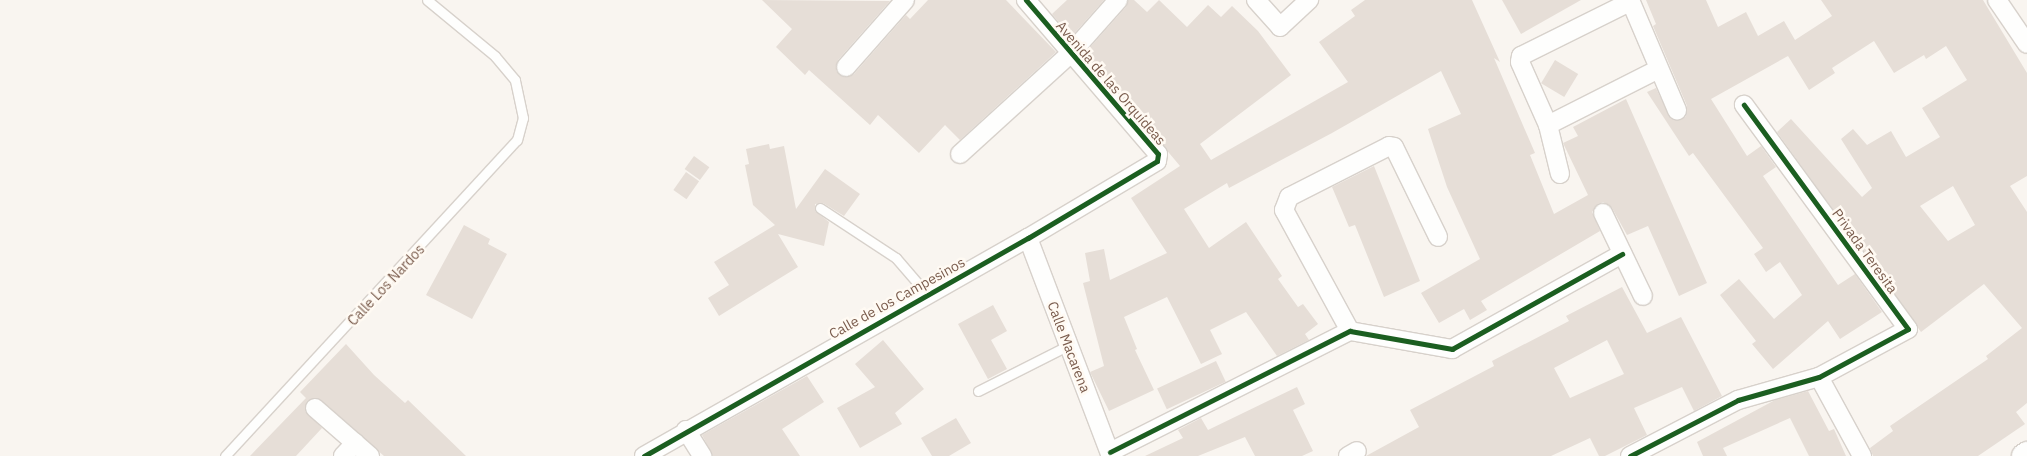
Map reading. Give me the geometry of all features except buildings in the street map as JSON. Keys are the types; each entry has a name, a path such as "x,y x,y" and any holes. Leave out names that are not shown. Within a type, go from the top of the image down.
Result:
{"street":[{"path":"846,67 905,0"},
{"name":"Avenida de las Orquídeas","path":"1026,0 1159,157"},
{"path":"960,154 1071,53 1118,0"},
{"path":"1256,0 1280,28 1310,0"},
{"path":"1997,0 2027,44"},
{"path":"1560,174 1548,126 1520,62 1521,56 1630,1 1677,110"},
{"path":"1548,126 1659,69"},
{"name":"Privada Teresita","path":"1744,105 1908,329 1819,377"},
{"path":"1350,331 1284,210 1289,197 1389,146 1394,147 1438,237"},
{"name":"Calle de los Campesinos","path":"644,456 686,430 1028,238 1159,157"},
{"path":"1603,213 1643,296"},
{"name":"Calle Macarena","path":"1028,238 1110,454"},
{"path":"1110,454 1350,331 1452,349 1622,254"},
{"path":"1630,456 1738,400 1819,377 1862,456"},
{"path":"315,408 349,450 370,456"},
{"path":"686,430 702,456"}],"lane":[{"name":"Calle Los Nardos","path":"226,456 517,140 523,118 515,80 495,56 427,0"},
{"path":"820,208 896,258 927,294"},
{"path":"978,391 1069,346"}],"cycle path":[{"path":"644,456 1028,238 1157,161 1158,154 1026,0"},
{"path":"1630,456 1738,400 1819,377 1908,329 1744,105"},
{"path":"1110,452 1350,331 1452,349 1622,254"}]}
